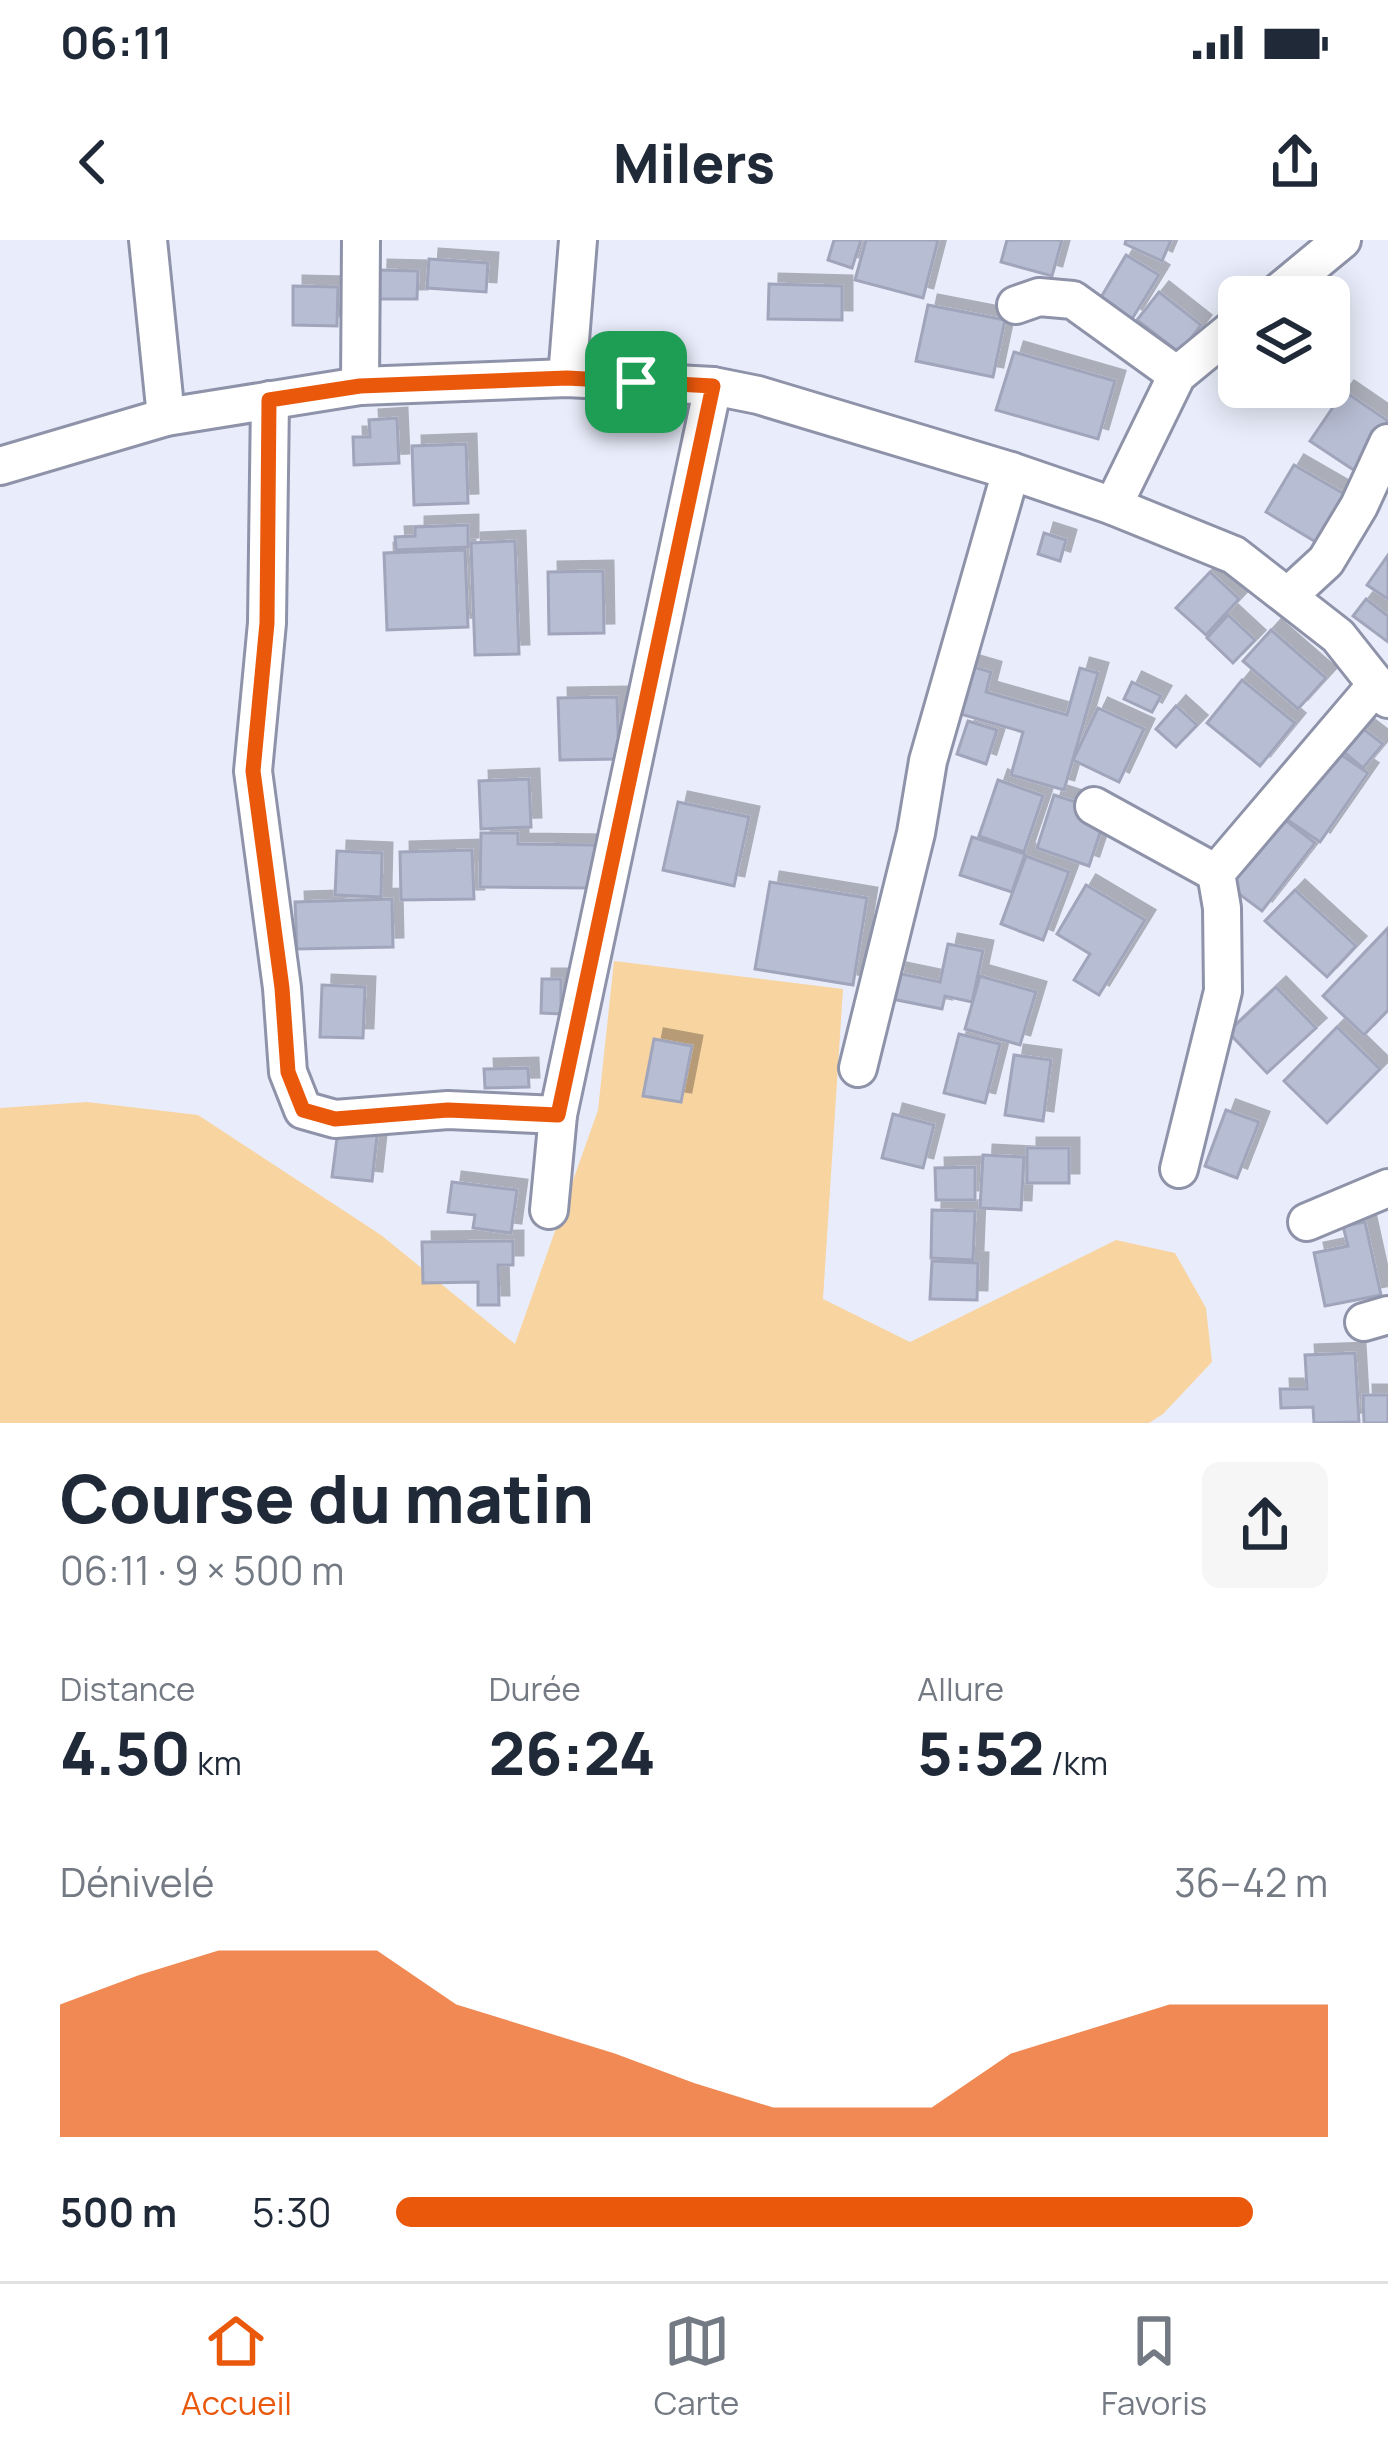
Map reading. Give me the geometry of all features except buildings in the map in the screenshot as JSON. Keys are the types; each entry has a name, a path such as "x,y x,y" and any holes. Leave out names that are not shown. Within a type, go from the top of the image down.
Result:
{"street":[{"path":"148,240 166,417"},
{"path":"360,386 361,240"},
{"path":"567,378 578,240"},
{"path":"1297,276 1338,241"},
{"path":"1016,305 1039,297 1073,300 1178,375"},
{"path":"1112,506 1178,375 1218,342"},
{"path":"0,466 166,417 269,400 360,386 567,378 713,386 758,395 1011,471 1234,554 1338,636 1385,693 1216,873"},
{"path":"549,1210 558,1115 713,386"},
{"path":"269,400 267,623 253,771 282,988 288,1072 303,1110 335,1119 448,1110 558,1115"},
{"path":"1288,596 1326,561 1359,506 1388,443"},
{"path":"858,1068 916,833 928,761 1011,471"},
{"path":"1094,806 1216,873"},
{"path":"1179,1169 1223,991 1222,908 1216,873"},
{"path":"1307,1222 1388,1188"}],"shaded area":[{"path":"614,961 843,989 823,1299 910,1342 1116,1240 1175,1253 1206,1308 1212,1362 1149,1423 0,1423 0,1108 87,1102 198,1115 381,1235 515,1344 598,1110"}],"route":[{"path":"567,378 636,382 713,386 558,1115 448,1110 335,1119 303,1110 288,1072 282,988 253,771 267,623 269,400 360,386 567,378"}]}
